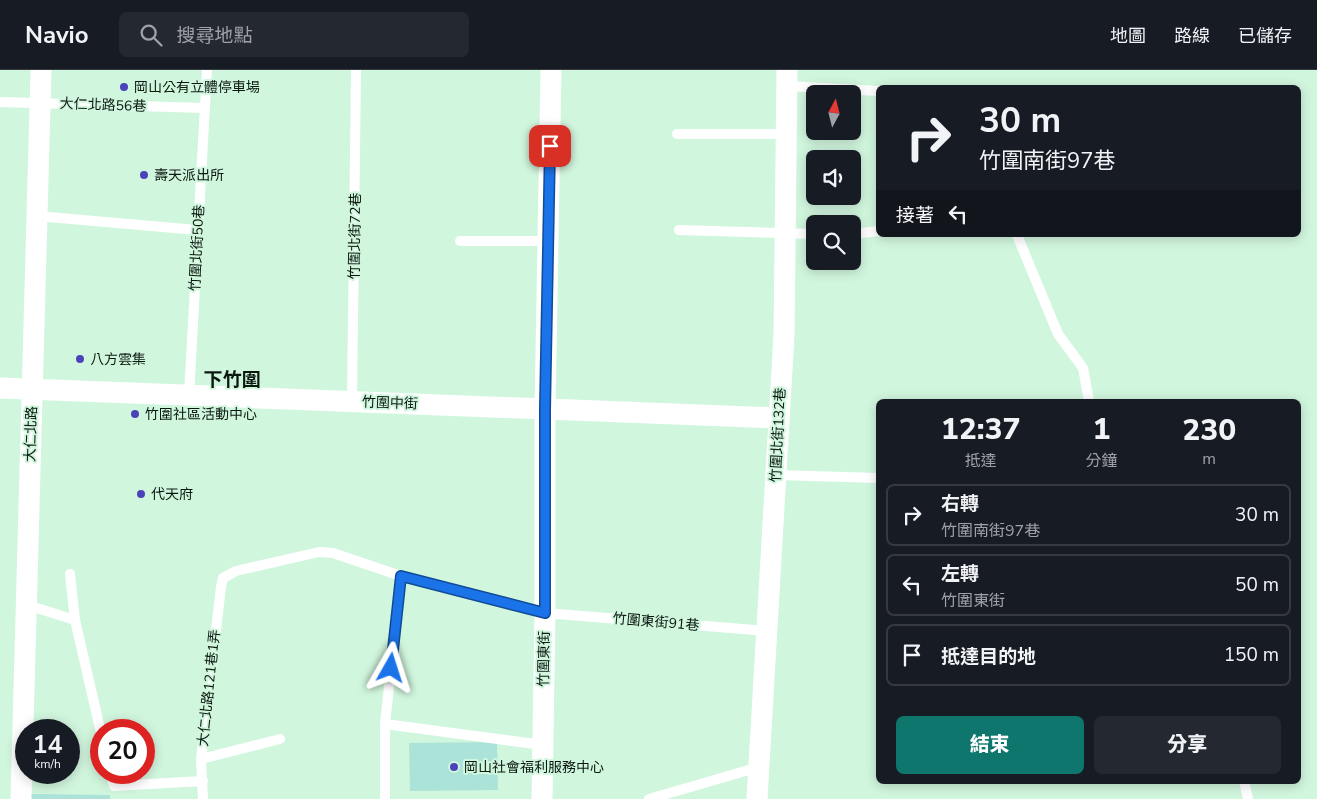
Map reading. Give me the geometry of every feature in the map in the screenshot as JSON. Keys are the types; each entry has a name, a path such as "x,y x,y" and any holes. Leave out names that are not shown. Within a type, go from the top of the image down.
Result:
{"street":[{"name":"大仁北路","path":"21,799 41,70"},
{"name":"竹圍東街","path":"542,799 545,613 545,409 551,70"},
{"name":"竹圍北街132巷","path":"757,799 784,334 787,78"},
{"name":"竹圍中街","path":"0,388 779,418"}],"lane":[{"name":"竹圍北街50巷","path":"189,396 207,70"},
{"name":"竹圍北街72巷","path":"352,402 356,70"},
{"path":"787,78 876,91"},
{"name":"大仁北路56巷","path":"0,102 205,108"},
{"path":"677,134 786,134"},
{"path":"37,216 198,230"},
{"path":"679,230 806,234"},
{"path":"861,233 876,231"},
{"path":"1018,237 1058,334 1083,368 1089,399"},
{"path":"460,241 548,242"},
{"path":"776,475 876,478"},
{"name":"竹圍東街91巷","path":"223,578 236,571 319,552 333,553 401,576 545,613 767,631"},
{"path":"70,574 75,620 98,719"},
{"path":"385,799 385,724 401,576"},
{"name":"大仁北路121巷1弄","path":"203,799 202,759 223,578"},
{"path":"27,605 75,620"},
{"path":"385,724 543,745"},
{"path":"202,759 280,739"},
{"path":"649,799 759,767"},
{"path":"155,784 203,781"},
{"path":"113,784 114,786 150,784"},
{"path":"1245,784 1248,799"}],"building":[{"name":"岡山社會福利服務中心","path":"497,742 498,790 410,791 409,743"},
{"path":"31,794 110,795 110,799 31,799"}],"place":[{"name":"岡山公有立體停車場","path":"124,87"},
{"name":"壽天派出所","path":"144,175"},
{"name":"八方雲集","path":"80,359"},
{"name":"竹圍社區活動中心","path":"135,414"},
{"name":"代天府","path":"141,494"},
{"name":"岡山社會福利服務中心","path":"454,767"}],"district":[{"name":"下竹圍","path":"232,380"}],"route":[{"path":"391,668 401,576 545,613 545,409 550,146"}]}
